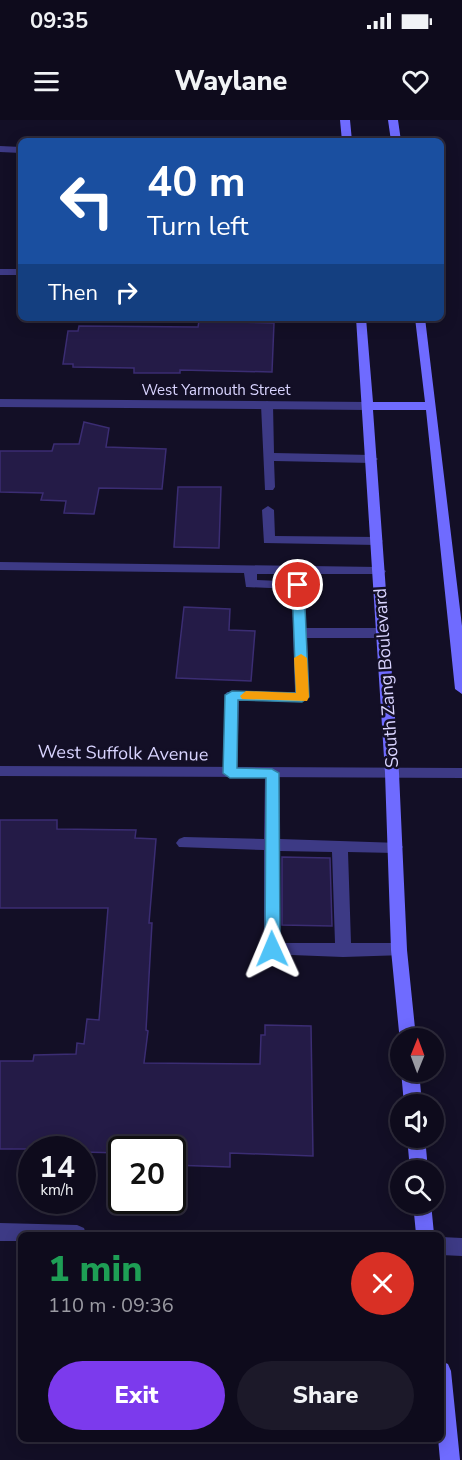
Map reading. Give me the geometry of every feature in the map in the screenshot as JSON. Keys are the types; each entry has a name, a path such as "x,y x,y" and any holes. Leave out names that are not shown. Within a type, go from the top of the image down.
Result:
{"main road":[{"path":"345,120 347,138"},
{"path":"393,120 396,138"},
{"name":"South Zang Boulevard","path":"361,321 392,773 399,950 406,1028"},
{"path":"420,321 462,689"},
{"name":"West Yarmouth Street","path":"367,406 431,406"},
{"path":"423,1214 424,1232"},
{"path":"444,1401 450,1460"}],"street":[{"path":"0,149 18,150"},
{"path":"0,272 18,272"},
{"name":"West Yarmouth Street","path":"0,403 367,406"},
{"path":"267,405 269,487"},
{"path":"268,457 372,459"},
{"path":"268,510 269,540 377,541"},
{"path":"0,566 379,571"},
{"path":"230,773 232,695 302,697 298,585 251,584 250,568"},
{"path":"300,633 383,633"},
{"name":"West Suffolk Avenue","path":"0,771 462,773"},
{"path":"272,773 272,949 399,950"},
{"path":"184,843 395,847"},
{"path":"340,847 343,950"},
{"path":"0,1232 18,1232"},
{"path":"444,1246 462,1247"}],"building":[{"path":"199,321 274,323 272,372 180,370 180,373 134,373 134,368 73,367 73,364 63,364 68,331 78,331 79,326 198,327"},
{"path":"84,422 109,428 106,447 166,449 162,489 99,488 94,514 64,513 66,501 41,500 43,493 0,492 0,451 52,451 54,444 79,444"},
{"path":"178,487 221,487 219,548 174,547"},
{"path":"184,607 230,609 229,630 255,631 251,681 176,678"},
{"path":"0,820 57,820 57,829 136,830 135,838 156,839 149,923 152,923 146,1030 148,1031 144,1063 260,1064 261,1035 265,1035 265,1025 311,1026 313,1156 230,1153 230,1167 186,1165 186,1136 108,1136 108,1153 96,1152 96,1136 18,1136 18,1149 0,1149 0,1061 33,1061 34,1055 76,1054 77,1043 84,1044 87,1019 99,1020 108,908 0,908"},
{"path":"282,857 330,858 332,926 282,925"}],"slow traffic":[{"path":"246,696 302,697 301,658"}],"route":[{"path":"272,949 272,773 230,773 232,695 302,697 298,585"}]}
